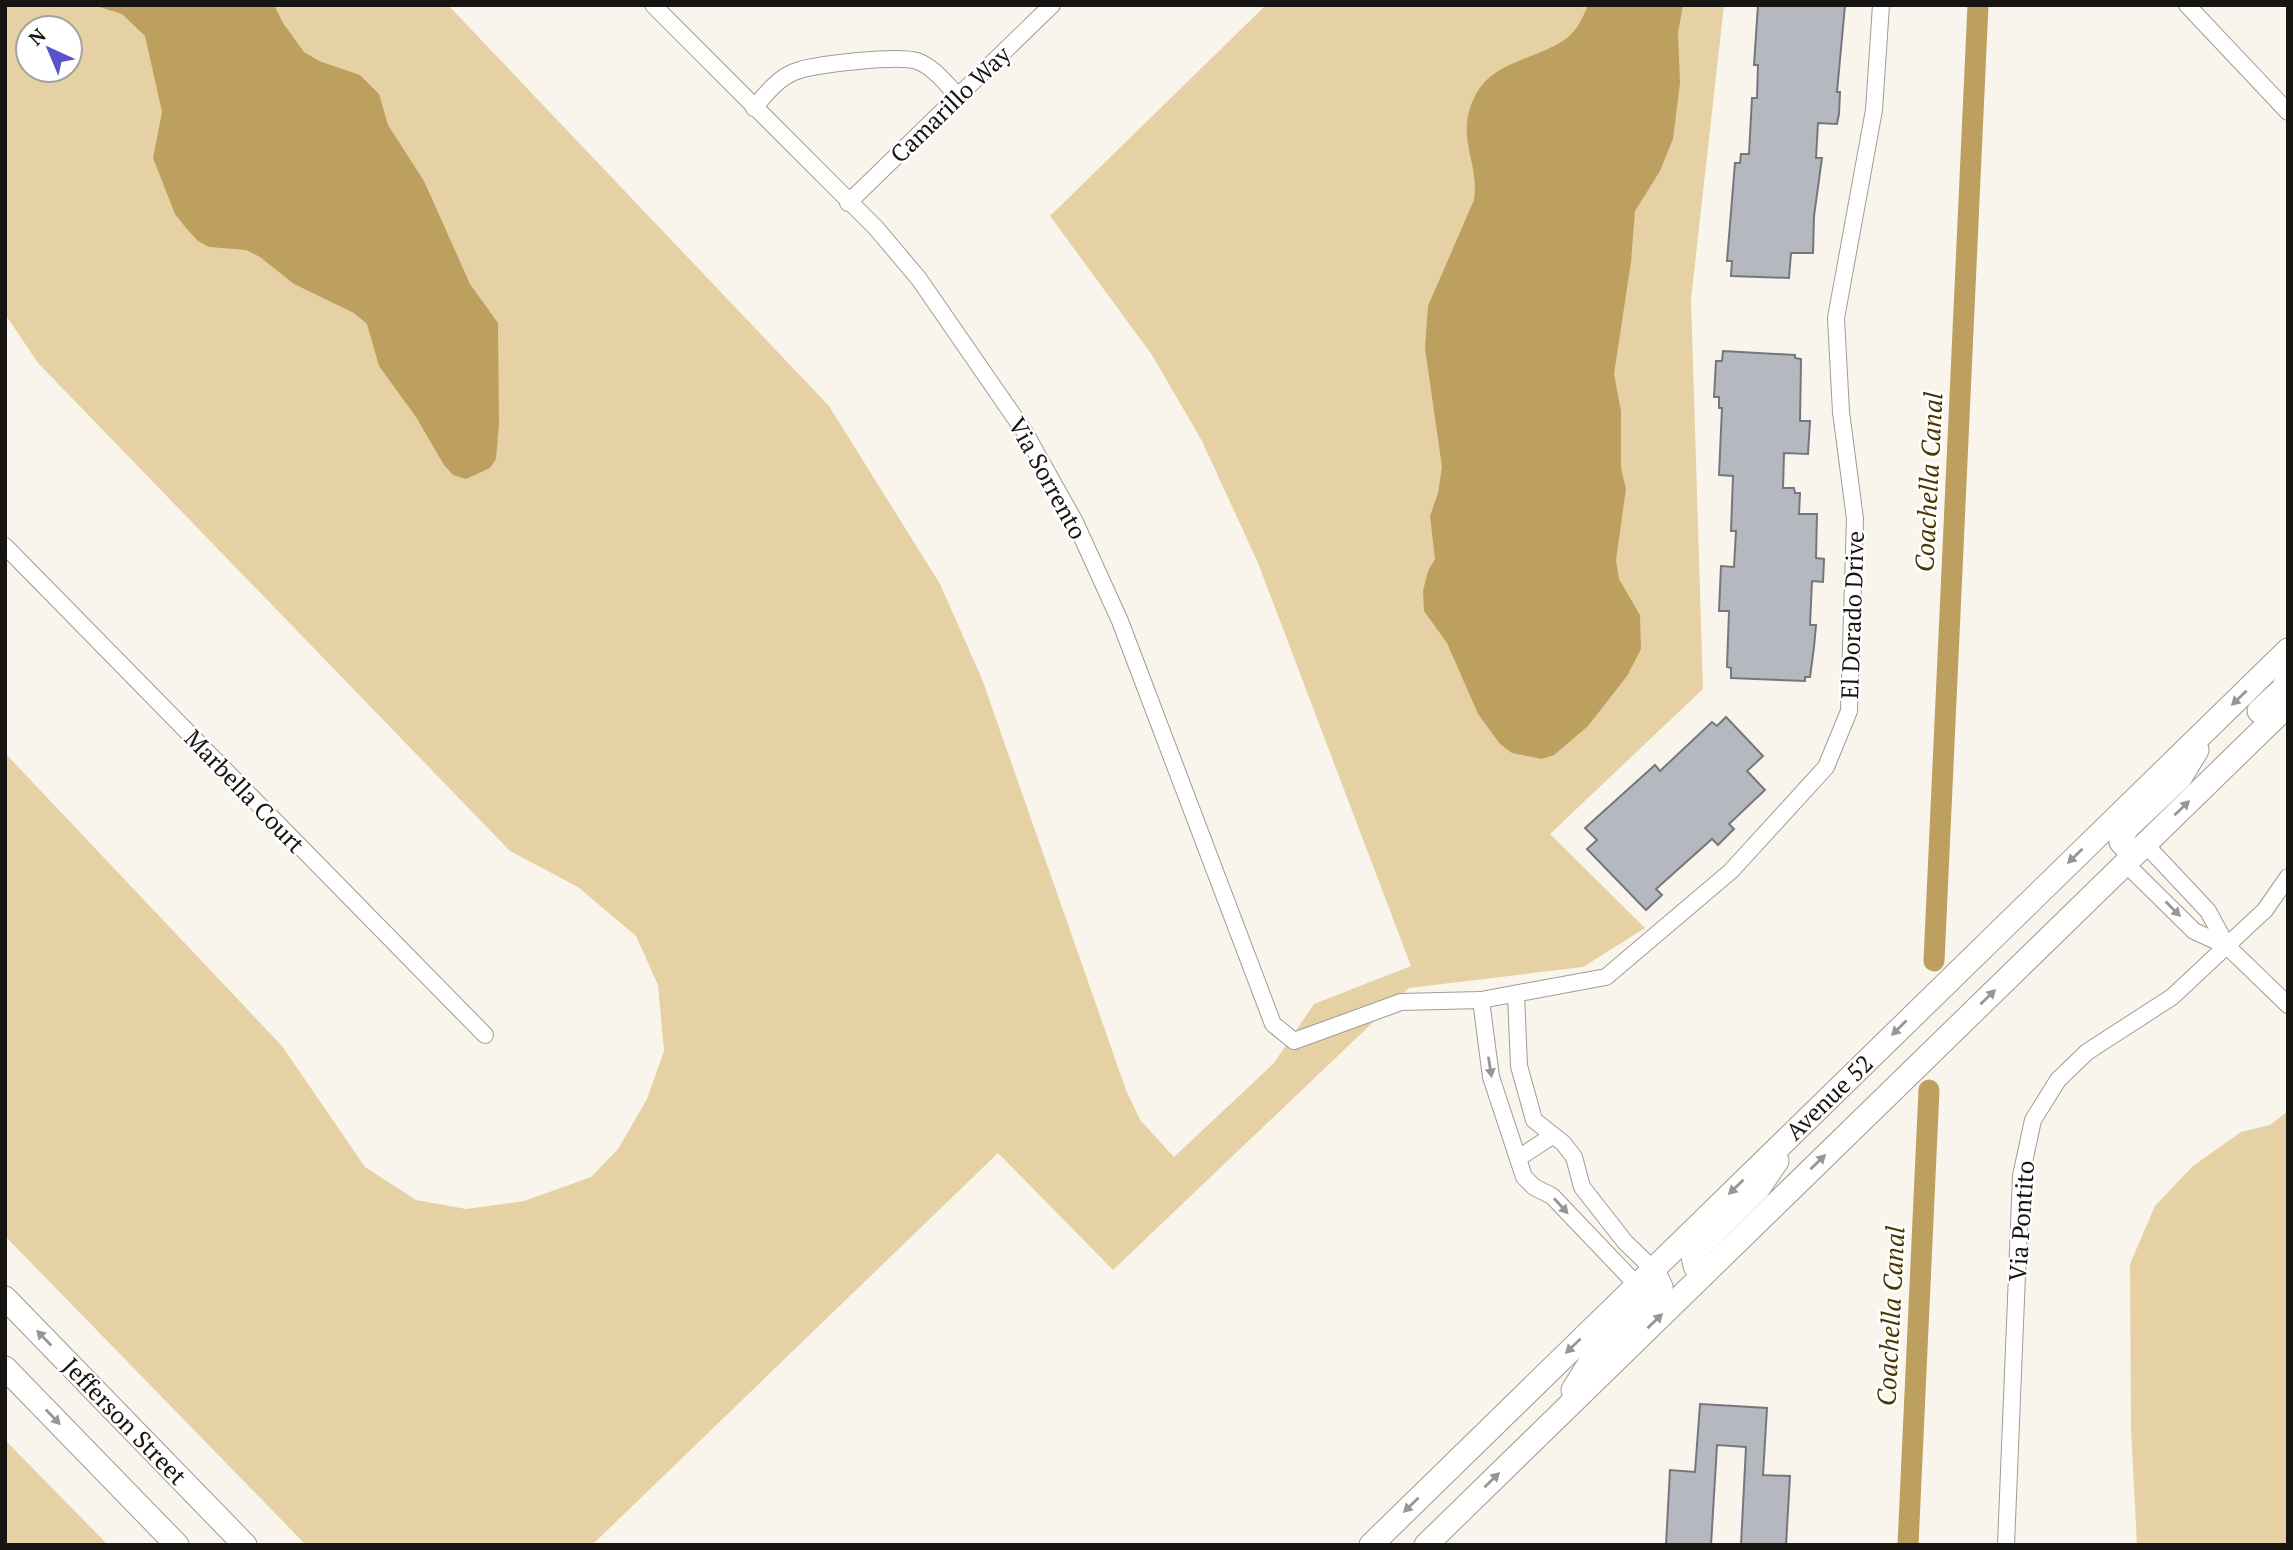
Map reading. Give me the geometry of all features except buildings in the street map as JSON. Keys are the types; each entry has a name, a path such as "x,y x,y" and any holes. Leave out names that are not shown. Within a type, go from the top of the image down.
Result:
{"main road":[{"name":"Avenue 52","path":"1370,1545 1652,1268 2287,654"},
{"path":"2206,784 2241,729 2282,690 2288,679"},
{"name":"Avenue 52","path":"1426,1545 2288,705"},
{"path":"2135,854 2121,842 2126,830 2180,778 2215,721"},
{"path":"1703,1275 1695,1266 1693,1256 1698,1248 1758,1189 1804,1121"},
{"path":"1557,1416 1594,1356 1661,1287 1652,1268"},
{"name":"Jefferson Street","path":"5,1298 245,1545"},
{"name":"Jefferson Street","path":"5,1368 177,1545"}],"street":[{"name":"Via Sorrento","path":"653,5 848,203 876,228 919,279 1024,431 1075,522 1120,621 1273,1024 1294,1041"},
{"name":"Camarillo Way","path":"848,203 1052,5"},
{"name":"El Dorado Drive","path":"1294,1041 1401,1002 1480,1000 1606,977 1731,871 1826,767 1849,711 1856,519 1840,412 1836,318 1874,110 1881,5"},
{"path":"2188,5 2288,112"},
{"path":"754,108 766,93 792,72 839,62 916,60 935,72 958,96"},
{"name":"Marbella Court","path":"5,546 485,1035"},
{"path":"2135,854 2194,931 2227,946"},
{"path":"2135,854 2208,911 2227,946 2288,1005"},
{"name":"Via Pontito","path":"2007,1545 2021,1176 2033,1120 2058,1080 2087,1052 2172,997 2265,910 2288,877"},
{"path":"1516,995 1519,1066 1534,1120 1563,1143 1574,1157 1582,1186 1625,1242 1652,1268"},
{"path":"1480,1000 1491,1077 1520,1157 1524,1177 1534,1187 1552,1196 1636,1284"},
{"path":"1520,1157 1552,1136"}],"shaded area":[{"path":"5,5 448,5 829,406 940,584 982,679 1126,1090 1140,1120 1174,1157 1274,1063 1314,1004 1411,966 1258,563 1202,441 1152,355 1050,216 1266,5 1724,5 1691,299 1703,689 1550,834 1645,928 1583,967 1409,988 1113,1270 998,1153 592,1545 306,1545 5,1236 5,753 282,1046 365,1167 416,1200 466,1209 524,1201 591,1177 618,1149 647,1099 664,1051 658,985 636,936 578,887 510,851 38,363 5,314"},
{"path":"93,5 274,5 304,52 319,61 360,75 379,94 388,125 424,181 470,284 498,323 499,424 496,459 490,468 466,479 453,475 444,465 416,417 379,366 367,324 354,313 294,284 260,257 246,250 209,247 198,241 186,228 175,214 153,158 162,112 145,36 122,14"},
{"path":"1588,5 1683,5 1678,33 1680,83 1673,139 1660,171 1635,211 1631,262 1614,374 1621,411 1621,468 1626,489 1616,560 1619,579 1640,615 1641,649 1627,676 1588,726 1554,755 1542,759 1512,753 1500,744 1478,714 1447,643 1424,611 1423,591 1428,571 1435,559 1430,516 1438,493 1442,467 1425,348 1428,306 1474,200 1474,174 1467,126 1474,98 1492,75 1568,37 1577,27"},
{"path":"2288,1111 2288,1545 2137,1545 2131,1429 2130,1264 2155,1206 2193,1166 2241,1132 2270,1125"},
{"path":"5,1440 108,1545 5,1545"}],"waterway":[{"name":"Coachella Canal","path":"1934,961 1978,5"},
{"name":"Coachella Canal","path":"1908,1545 1929,1090"}]}
